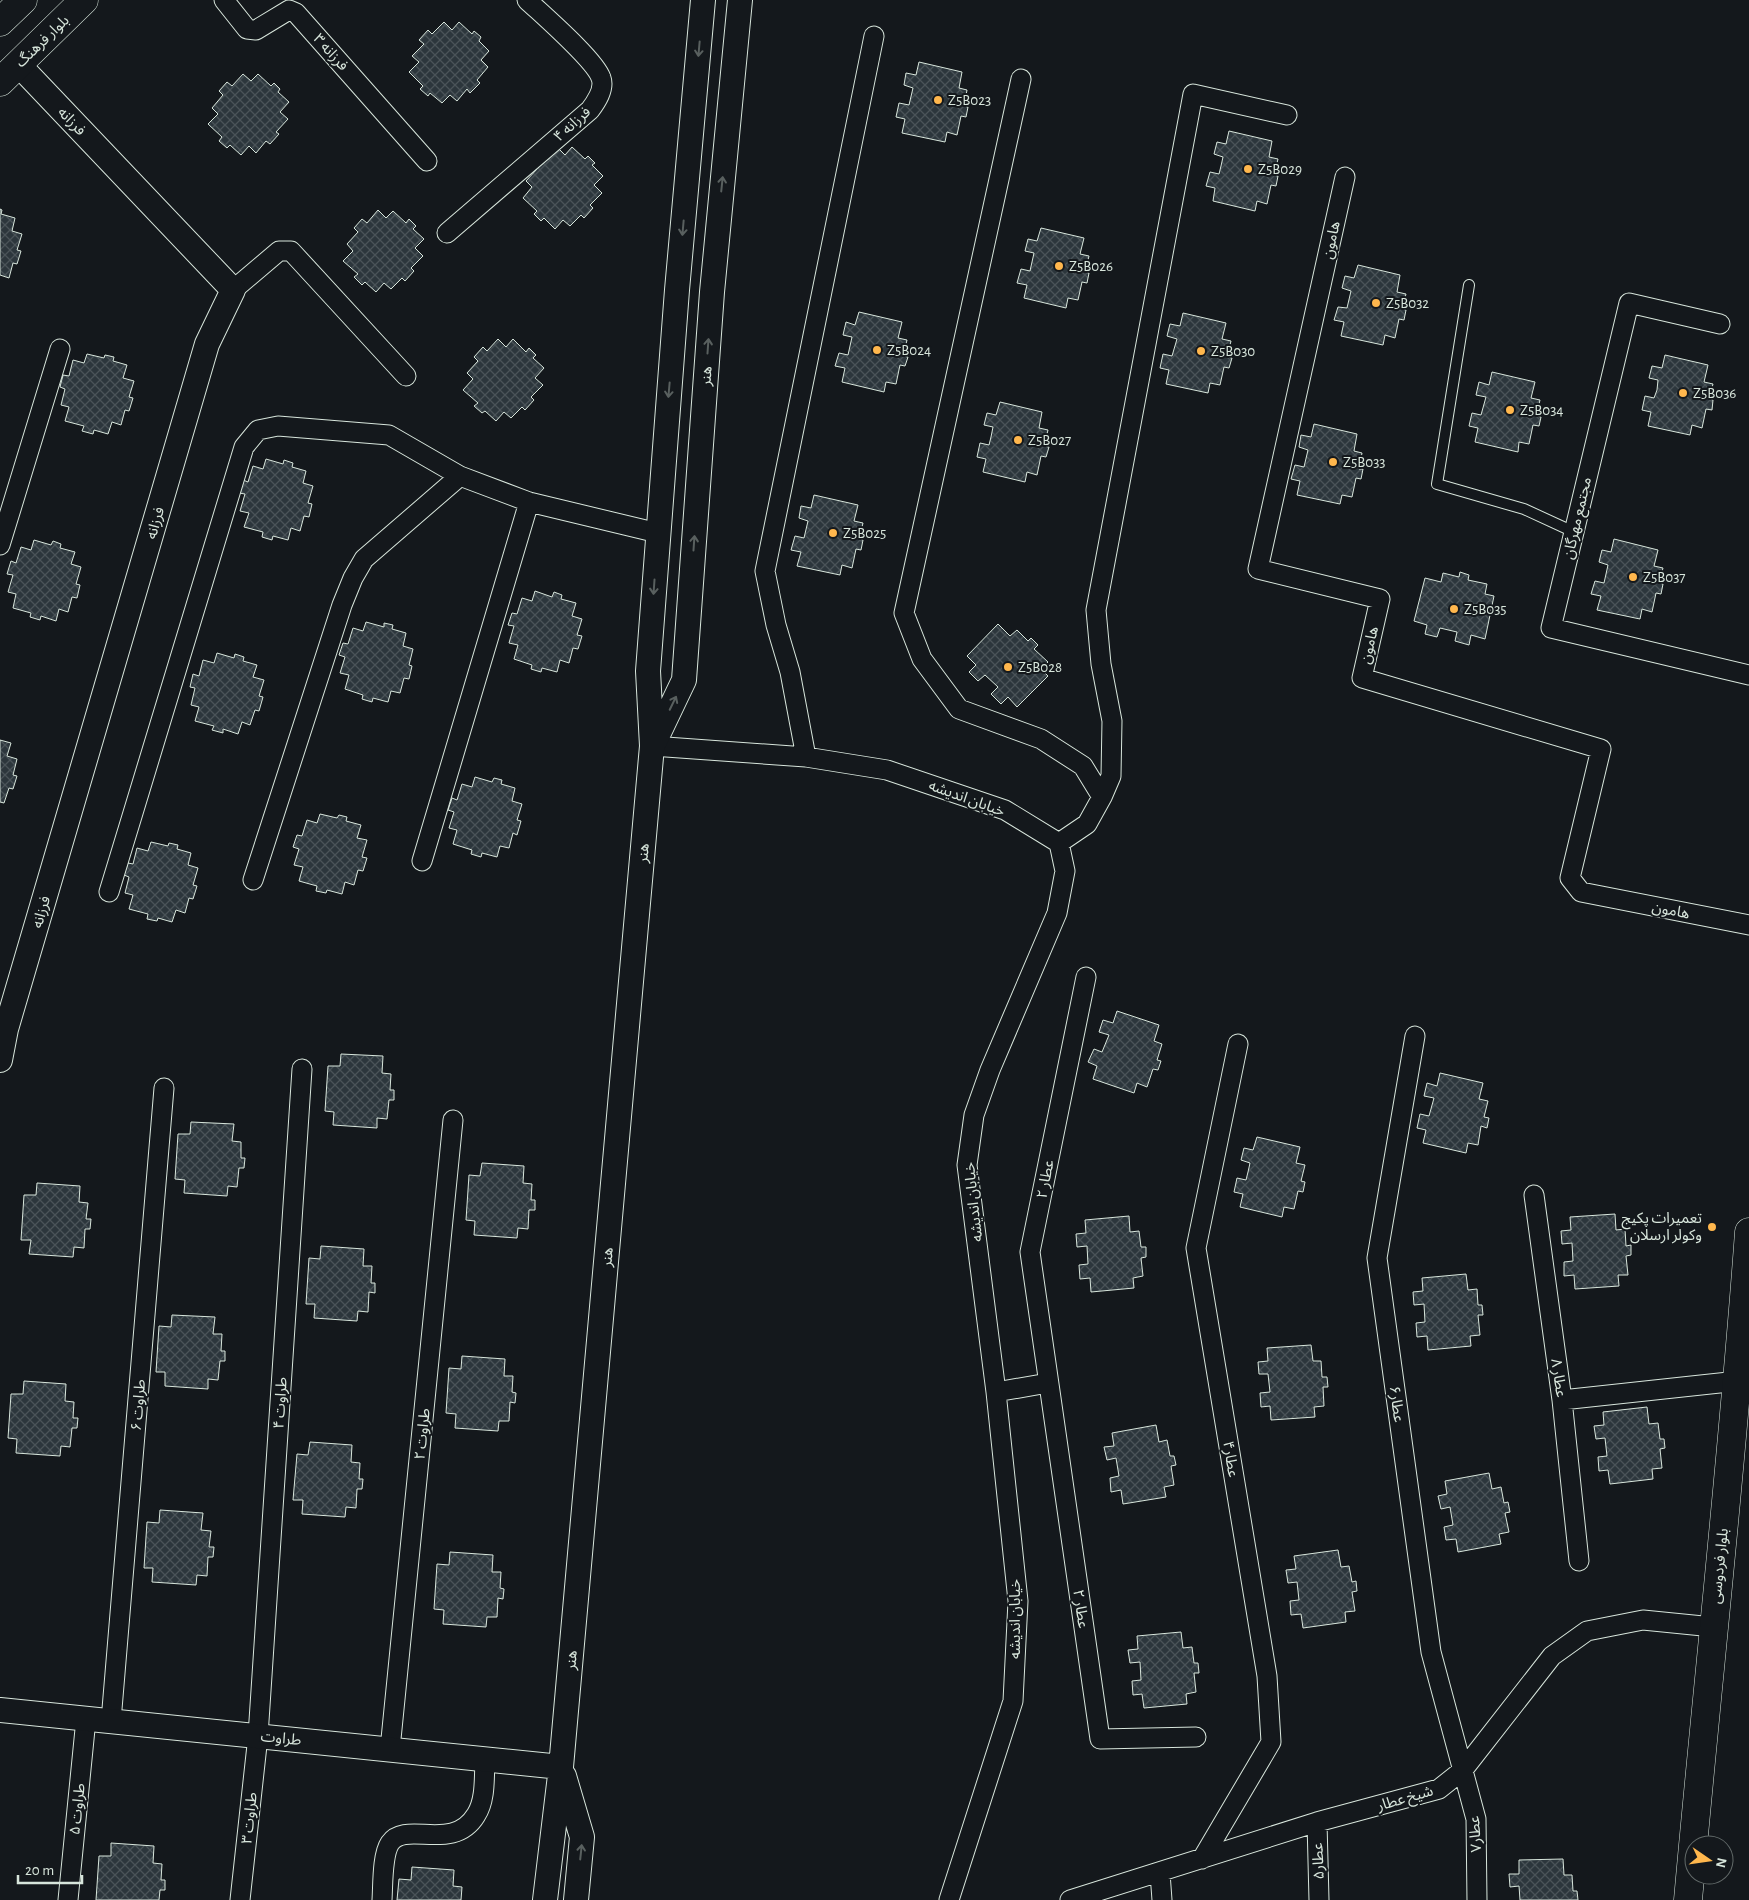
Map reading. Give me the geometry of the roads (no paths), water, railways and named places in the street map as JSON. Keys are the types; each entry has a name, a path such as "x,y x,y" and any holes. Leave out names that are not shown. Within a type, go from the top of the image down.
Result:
{"main road":[{"path":"0,22 23,0"},
{"name":"بلوار فرهنگ","path":"9,73 84,0"},
{"name":"بلوار فردوسی","path":"1688,1900 1738,1381 1749,1232"}],"street":[{"name":"فرزانه ۳","path":"224,0 250,31 256,30 289,10 296,13 427,161"},
{"name":"فرزانه ۴","path":"447,232 590,110 599,97 602,80 594,66 528,0"},
{"name":"هنر","path":"545,1900 561,1767 652,746 648,671 703,0"},
{"name":"هنر","path":"652,746 684,680 712,292 740,0"},
{"path":"806,757 790,672 776,625 765,571 874,36"},
{"name":"فرزانه","path":"0,1060 3,1026 207,344 233,290 9,73"},
{"path":"1021,79 904,613 922,659 959,709 1041,739 1083,766 1102,797"},
{"path":"1059,843 1087,824 1111,776 1112,721 1101,664 1096,610 1194,94 1287,115"},
{"name":"هامون","path":"1345,177 1258,569 1380,599 1362,678 1601,750 1570,878 1581,892 1749,925"},
{"path":"233,290 279,251 291,251 406,376"},
{"name":"مجتمع مهرگان","path":"1720,324 1629,302 1551,628 1749,675"},
{"path":"0,545 60,349"},
{"path":"109,892 244,446 258,430 278,426 389,435 460,476 530,502 658,534"},
{"path":"253,880 342,605 353,578 364,559 460,476"},
{"path":"422,860 530,502"},
{"name":"خیابان اندیشه","path":"652,746 806,757 887,770 1005,810 1059,843 1065,870 1057,913 990,1070 974,1115 967,1165 996,1392 1018,1601 1013,1700 949,1900"},
{"name":"عطار ۲","path":"1086,977 1030,1252 1048,1382 1100,1740 1196,1736"},
{"name":"عطار۶","path":"1415,1036 1377,1258 1431,1652 1464,1770"},
{"name":"عطار۴","path":"1202,1859 1271,1742 1267,1676 1196,1248 1238,1044"},
{"name":"طراوت ۴","path":"258,1736 302,1069"},
{"name":"طراوت ۶","path":"111,1722 164,1088"},
{"name":"طراوت ۲","path":"390,1749 453,1120"},
{"name":"عطار ۸","path":"1534,1195 1562,1400 1579,1561"},
{"path":"1562,1400 1738,1381"},
{"path":"996,1392 1048,1382"},
{"name":"شیخ عطار","path":"1070,1900 1317,1822 1439,1789 1464,1770 1552,1656 1587,1631 1643,1620 1713,1627"},
{"name":"طراوت","path":"0,1710 561,1767"},
{"name":"طراوت ۵","path":"68,1900 86,1719"},
{"name":"طراوت ۳","path":"240,1900 258,1736"},
{"path":"382,1900 385,1864 390,1844 397,1836 406,1833 441,1836 462,1830 477,1815 482,1797 485,1759"},
{"name":"هنر","path":"561,1767 582,1837 576,1900"},
{"name":"عطار۷","path":"1464,1770 1476,1819 1477,1900"},
{"name":"عطار۵","path":"1317,1822 1319,1900"},
{"path":"1160,1873 1162,1900"}],"lane":[{"path":"1469,286 1437,484 1524,509 1574,532"}],"place":[{"name":"Z5B023","path":"938,100"},
{"name":"Z5B029","path":"1248,169"},
{"name":"Z5B026","path":"1059,266"},
{"name":"Z5B032","path":"1376,303"},
{"name":"Z5B024","path":"877,350"},
{"name":"Z5B030","path":"1201,351"},
{"name":"Z5B036","path":"1683,393"},
{"name":"Z5B034","path":"1510,410"},
{"name":"Z5B027","path":"1018,440"},
{"name":"Z5B033","path":"1333,462"},
{"name":"Z5B025","path":"833,533"},
{"name":"Z5B037","path":"1633,577"},
{"name":"Z5B035","path":"1454,609"},
{"name":"Z5B028","path":"1008,667"},
{"name":"تعمیرات پکیج وکولر ارسلان","path":"1712,1227"}]}
